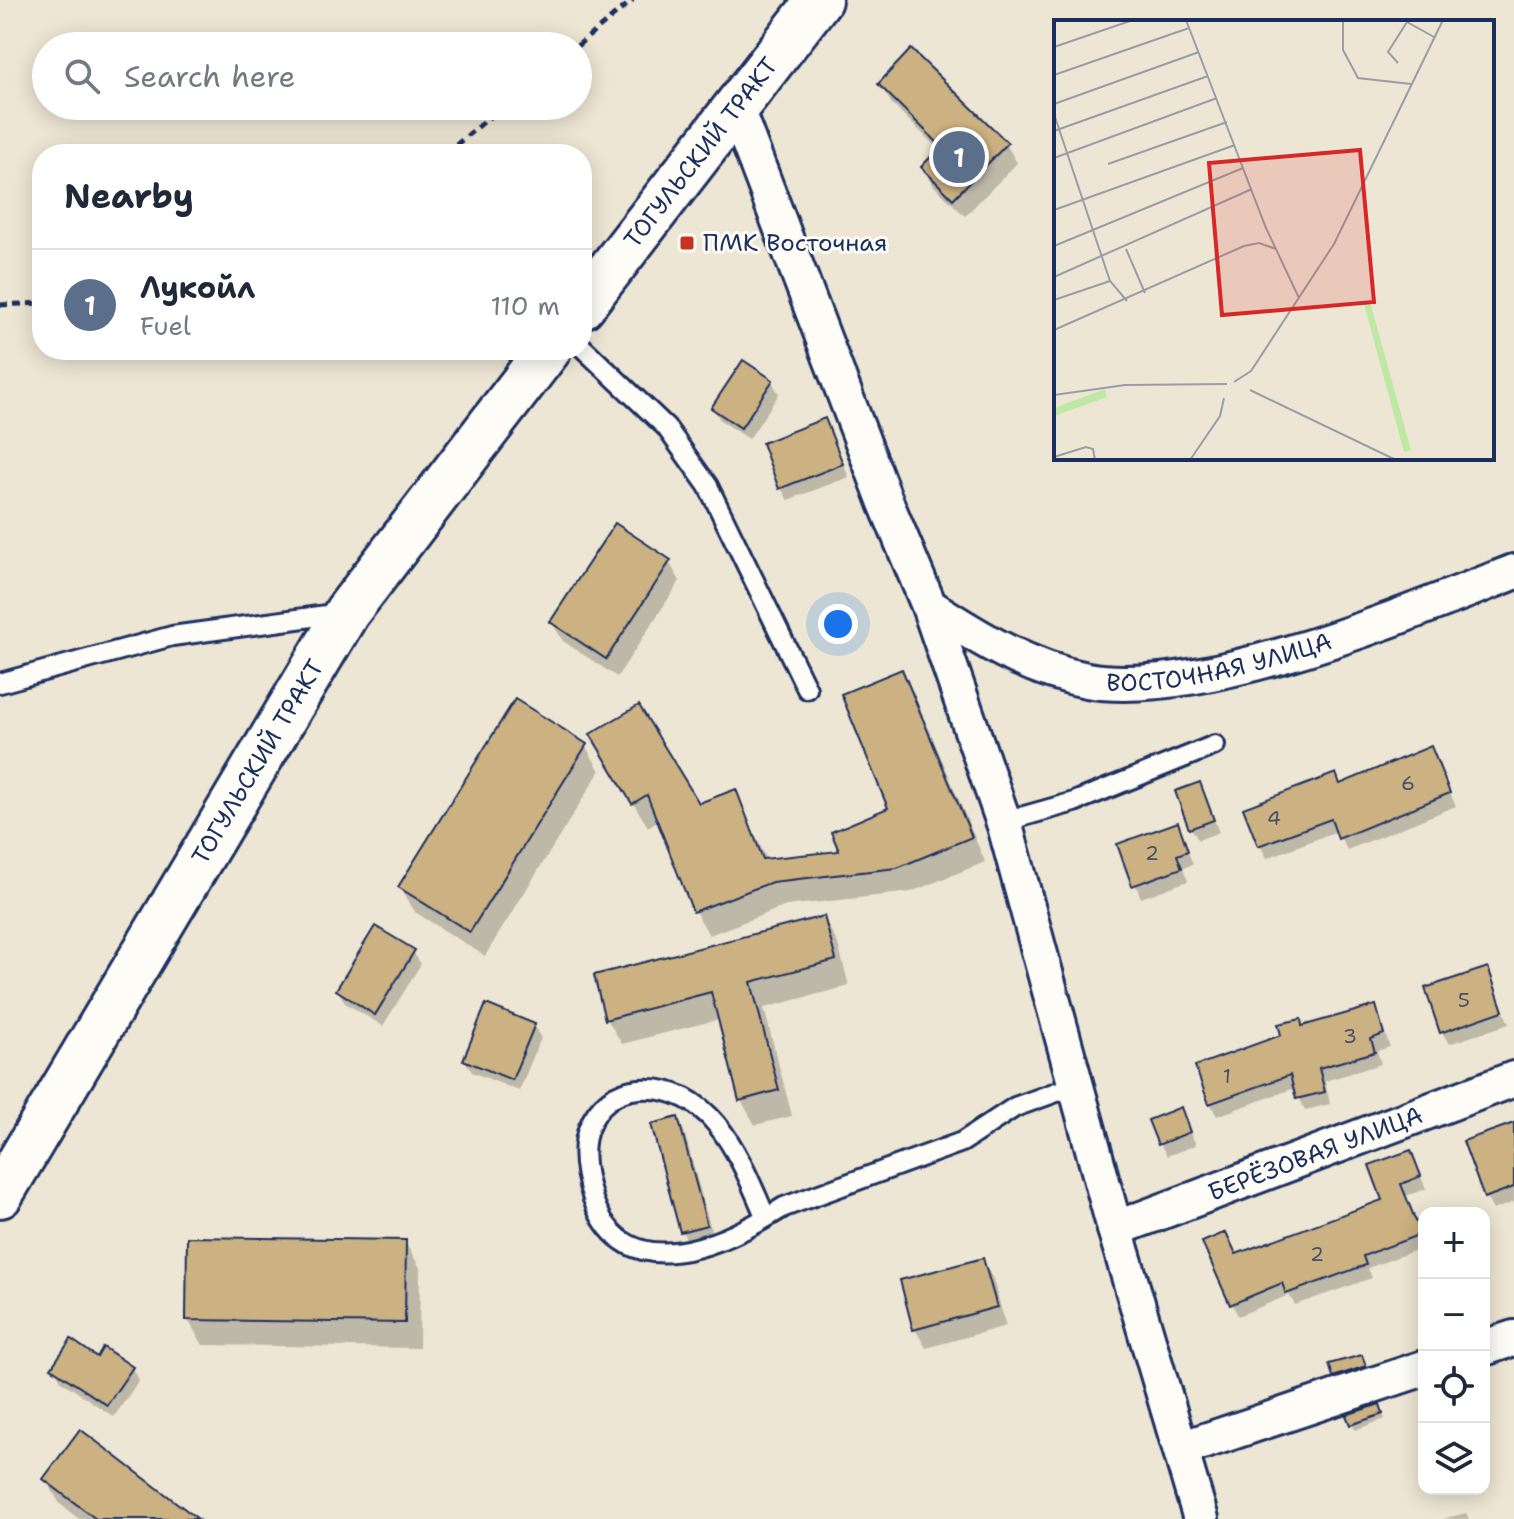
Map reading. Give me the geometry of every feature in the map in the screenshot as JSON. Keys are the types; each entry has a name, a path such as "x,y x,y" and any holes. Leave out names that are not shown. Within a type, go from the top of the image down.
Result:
{"main road":[{"name":"ТОГУЛЬСКИЙ ТРАКТ","path":"592,293 819,0"},
{"name":"ТОГУЛЬСКИЙ ТРАКТ","path":"0,1195 347,612 540,360"}],"street":[{"path":"735,106 886,503 929,606 1003,822 1115,1229 1201,1519"},
{"name":"ВОСТОЧНАЯ УЛИЦА","path":"929,606 1000,651 1051,671 1090,681 1175,680 1301,649 1514,572"},
{"name":"БЕРЁЗОВАЯ УЛИЦА","path":"1115,1229 1514,1079"},
{"path":"1490,1346 1514,1338"},
{"path":"1181,1449 1418,1370"}],"lane":[{"path":"592,357 666,427 708,486 807,689"},
{"path":"0,683 172,636 347,612"},
{"path":"1003,822 1074,802 1215,745"},
{"path":"766,1218 738,1153 697,1103 678,1093 655,1088 630,1090 599,1107 587,1130 585,1161 599,1216 613,1235 635,1247 689,1252 713,1245 766,1218 784,1207 962,1142 1004,1112 1076,1085"}],"path":[{"path":"592,34 633,0"},
{"path":"457,144 486,120"},
{"path":"0,305 32,303"}],"building":[{"path":"911,49 1008,143 953,199 921,167 941,146 878,84"},
{"path":"743,360 773,380 741,428 711,408"},
{"path":"825,418 843,464 779,489 762,443"},
{"path":"615,523 671,560 606,659 550,622"},
{"path":"902,669 972,837 897,868 772,882 693,912 647,795 632,804 590,734 639,705 699,803 736,789 763,859 839,851 831,832 888,808 841,694"},
{"path":"515,699 587,744 470,932 398,887"},
{"path":"1431,746 1450,793 1338,839 1331,819 1258,846 1243,808 1336,773 1340,784"},
{"path":"1200,782 1214,820 1189,829 1175,791"},
{"path":"1178,822 1188,851 1177,855 1182,868 1132,886 1117,844"},
{"path":"824,916 836,960 751,982 779,1090 739,1101 711,992 605,1020 594,975"},
{"path":"375,926 415,950 375,1015 336,990"},
{"path":"1488,967 1503,1011 1440,1033 1425,988"},
{"path":"486,1004 535,1024 512,1080 463,1060"},
{"path":"1376,1005 1384,1034 1371,1039 1375,1052 1319,1068 1325,1092 1296,1099 1290,1075 1209,1104 1195,1066 1281,1035 1278,1024 1301,1019 1302,1026"},
{"path":"1181,1107 1190,1132 1158,1145 1148,1120"},
{"path":"678,1117 707,1225 680,1232 651,1124"},
{"path":"1514,1123 1514,1187 1484,1198 1463,1141"},
{"path":"1411,1150 1421,1176 1401,1184 1418,1226 1418,1235 1363,1256 1366,1265 1286,1294 1282,1283 1230,1305 1202,1242 1226,1232 1236,1254 1382,1200 1369,1165"},
{"path":"187,1237 406,1240 405,1323 186,1320"},
{"path":"983,1258 997,1307 913,1330 900,1280"},
{"path":"71,1339 97,1357 103,1347 133,1367 107,1405 51,1368"},
{"path":"1362,1355 1366,1366 1333,1377 1329,1364"},
{"path":"1380,1404 1383,1414 1350,1425 1346,1415"},
{"path":"80,1429 198,1519 96,1519 43,1479"}],"place":[{"name":"Лукойл","path":"959,157"},
{"name":"ПМК Восточная","path":"687,243"}]}
